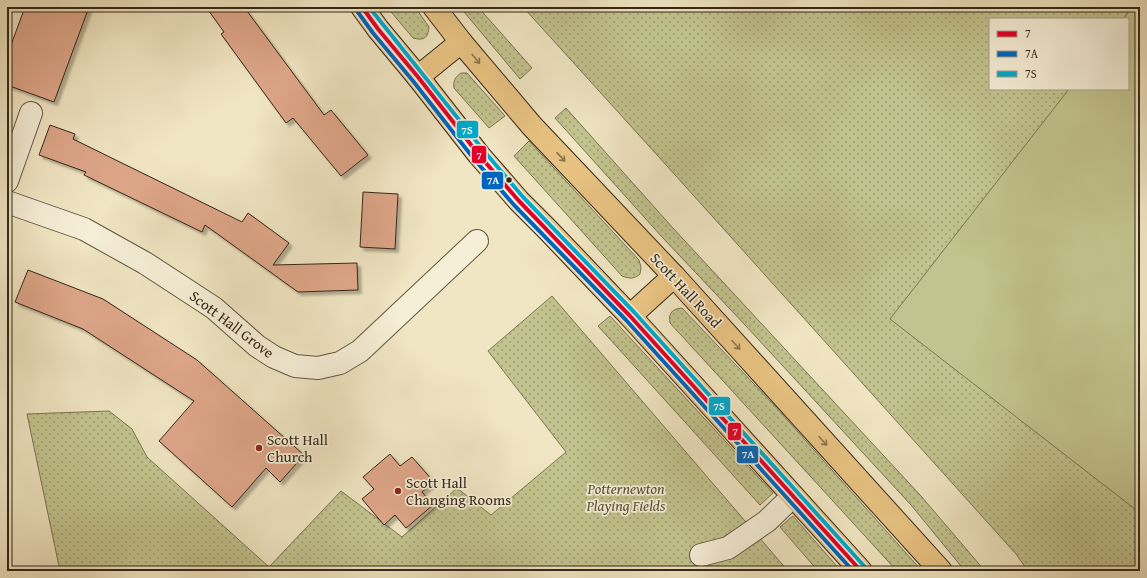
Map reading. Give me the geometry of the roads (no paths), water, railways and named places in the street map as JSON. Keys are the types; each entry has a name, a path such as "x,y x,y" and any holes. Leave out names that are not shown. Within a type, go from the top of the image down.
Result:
{"highway":[{"path":"362,7 479,155 519,201 630,316 861,571"},
{"name":"Scott Hall Road","path":"434,7 461,42 532,126 674,276 941,571"},
{"path":"418,77 461,42"},
{"path":"630,316 674,276"}],"street":[{"path":"7,181 31,113"},
{"name":"Scott Hall Grove","path":"7,202 84,229 145,263 214,308 257,346 274,357 295,366 318,368 340,363 360,351 477,241"},
{"path":"701,555 728,548 767,521 793,496"}],"place":[{"name":"Scott Hall Church","path":"259,448"},
{"name":"Scott Hall Changing Rooms","path":"398,491"}],"park label":[{"name":"Potternewton Playing Fields","path":"626,496"}]}
